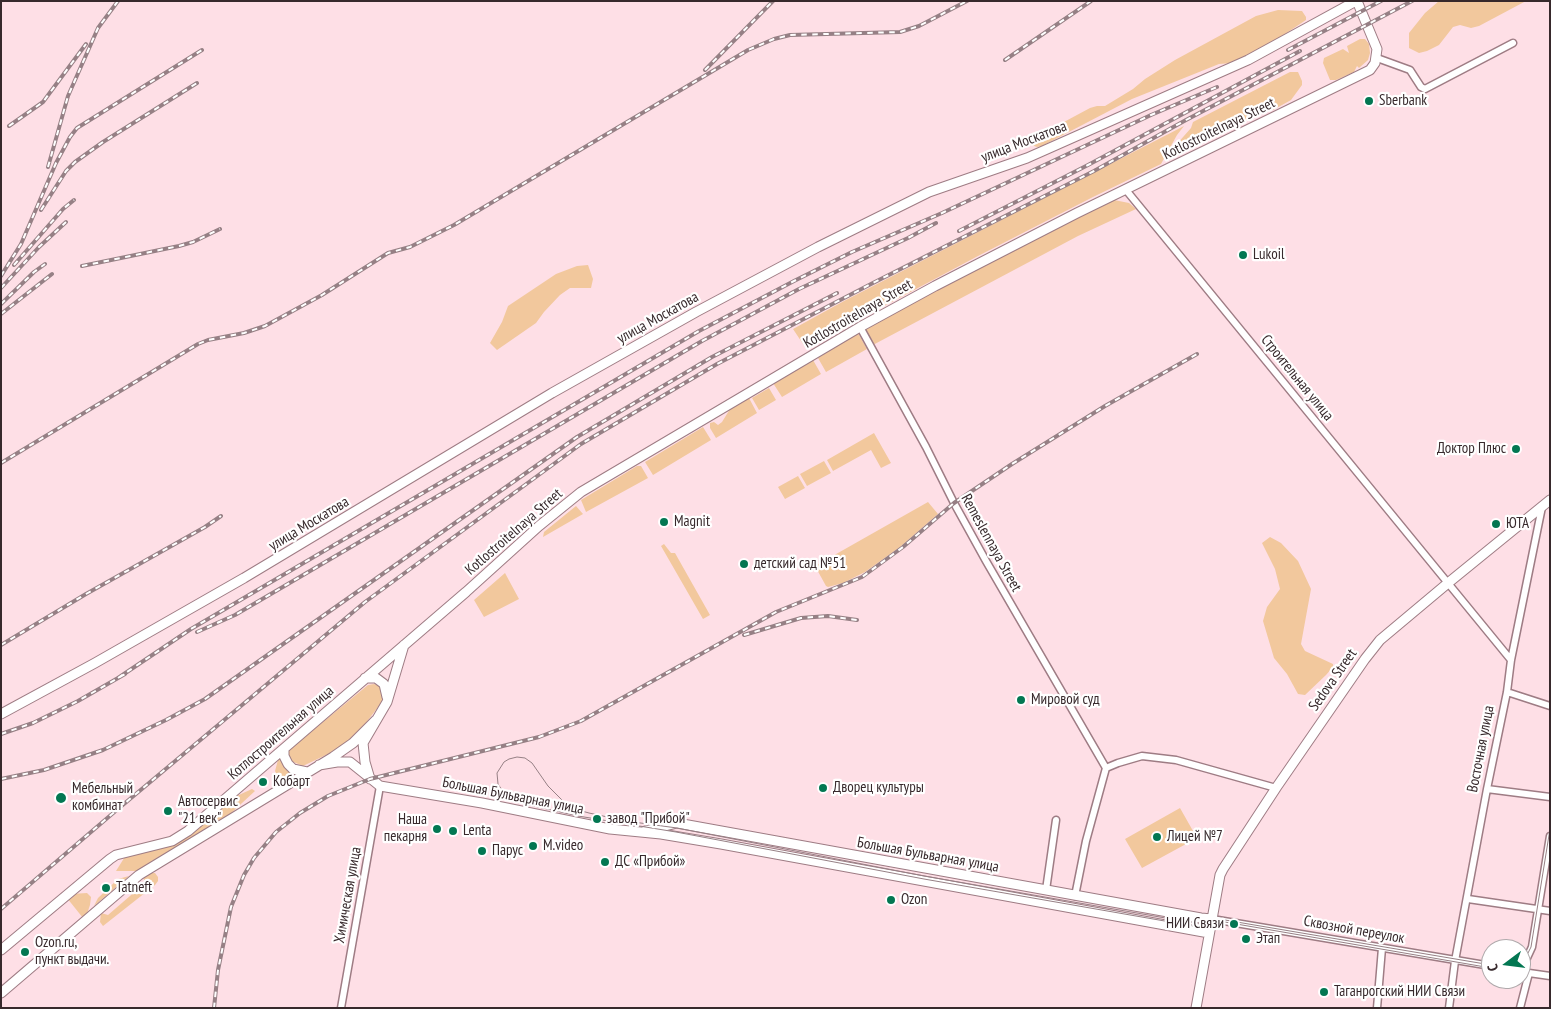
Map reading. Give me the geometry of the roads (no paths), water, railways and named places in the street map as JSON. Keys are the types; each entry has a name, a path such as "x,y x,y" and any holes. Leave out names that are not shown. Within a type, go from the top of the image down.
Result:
{"main road":[{"path":"1357,1 1376,44 1377,58"},
{"name":"улица Москатова","path":"1,714 95,664 252,573 552,393 696,312 818,247 929,192 1027,158 1240,64 1357,1"},
{"name":"Kotlostroitelnaya Street","path":"404,644 581,492 935,286 1366,72 1373,67 1377,58"},
{"path":"1542,507 1550,500"},
{"name":"Sedova Street","path":"1196,1008 1220,875 1276,788 1365,659 1380,640 1542,507"},
{"path":"370,779 365,762 364,743 387,702 404,644"},
{"name":"Котлостроительная улица","path":"1,950 104,862 116,855 172,841 188,831 404,644"},
{"path":"365,678 376,678 384,684 387,691 387,702"},
{"path":"1,993 139,875 319,765 353,742 376,720"},
{"path":"284,749 284,756 288,764 294,769 307,772"},
{"path":"319,765 350,762 380,786"},
{"name":"Большая Бульварная улица","path":"380,786 482,803 610,829 661,834 1209,933"},
{"name":"Большая Бульварная улица","path":"640,833 677,823 1075,896 1212,919"}],"street":[{"path":"1377,58 1410,70 1421,87 1425,89 1513,43"},
{"name":"Строительная улица","path":"1126,190 1511,660"},
{"name":"Remeslennaya Street","path":"860,328 986,561 1106,768"},
{"name":"Восточная улица","path":"1449,1008 1487,789 1542,507"},
{"path":"1507,692 1550,706"},
{"path":"1075,896 1086,841 1106,768 1142,756 1176,760 1276,788"},
{"name":"Химическая улица","path":"341,1008 380,786"},
{"path":"1487,789 1550,797"},
{"path":"1046,890 1056,820"},
{"path":"1531,949 1546,874 1550,836"},
{"path":"1468,898 1550,911"},
{"name":"Сквозной переулок","path":"1212,919 1481,965"},
{"path":"1377,1008 1382,948"},
{"path":"1520,1008 1529,973 1550,976"}],"tram line":[{"path":"1481,963 1219,919 1200,924 924,876 677,828 626,821 571,808 548,786 532,763 525,758 509,759 504,762 497,773 498,784 516,802 578,816 1199,927 1219,921 1481,966"},
{"path":"1531,947 1550,829"}],"railway":[{"path":"48,167 68,96 98,28 118,1"},
{"path":"705,70 773,1"},
{"path":"1,463 198,344 265,326 322,295 388,253 410,247 454,225 748,50 774,39 790,35 900,32 919,26 967,1"},
{"path":"1005,60 1091,1"},
{"path":"1288,50 1381,1"},
{"path":"1,909 365,602 581,444 717,364 1094,171 1186,120 1412,1"},
{"path":"9,126 43,102 86,44"},
{"path":"1,276 21,244 56,163 77,128 202,50"},
{"path":"959,231 1088,165 1300,51"},
{"path":"41,210 66,171 75,162 103,142 197,83"},
{"path":"118,678 191,629 699,331 852,252 942,213 1151,115 1217,87"},
{"path":"14,265 63,209 74,200"},
{"path":"1,288 39,247 66,222"},
{"path":"197,632 235,615 702,341 799,289 936,223"},
{"path":"82,266 179,246 193,242 220,229"},
{"path":"1,304 45,264"},
{"path":"1,314 52,274"},
{"path":"1,779 44,770 103,750 205,699 577,437 712,357 837,293"},
{"path":"214,1008 218,970 231,907 244,875 254,858 276,832 300,813 328,796 370,779 539,737 581,721 776,612 862,577 903,547 954,503 1012,464 1105,406 1197,354"},
{"path":"1,645 221,516"},
{"path":"744,635 801,618 828,616 857,620"},
{"path":"1,734 33,723 78,701 125,674"}],"place":[{"name":"Sberbank","path":"1369,101"},
{"name":"Lukoil","path":"1243,255"},
{"name":"Доктор Плюс","path":"1516,449"},
{"name":"Magnit","path":"664,522"},
{"name":"ЮТА","path":"1496,524"},
{"name":"детский сад №51","path":"744,564"},
{"name":"Мировой суд","path":"1021,700"},
{"name":"Кобарт","path":"263,782"},
{"name":"Дворец культуры","path":"823,788"},
{"name":"Мебельный комбинат","path":"61,798"},
{"name":"Автосервис \"21 век\"","path":"168,811"},
{"name":"завод \"Прибой\"","path":"597,819"},
{"name":"Наша пекарня","path":"437,829"},
{"name":"Lenta","path":"453,831"},
{"name":"Лицей №7","path":"1157,837"},
{"name":"M.video","path":"533,846"},
{"name":"Парус","path":"482,851"},
{"name":"ДC «Прибой»","path":"605,862"},
{"name":"Tatneft","path":"106,888"},
{"name":"Ozon","path":"891,900"},
{"name":"НИИ Связи","path":"1234,924"},
{"name":"Этап","path":"1246,939"},
{"name":"Ozon.ru, пункт выдачи.","path":"25,952"},
{"name":"Таганрогский НИИ Связи","path":"1324,992"}]}
